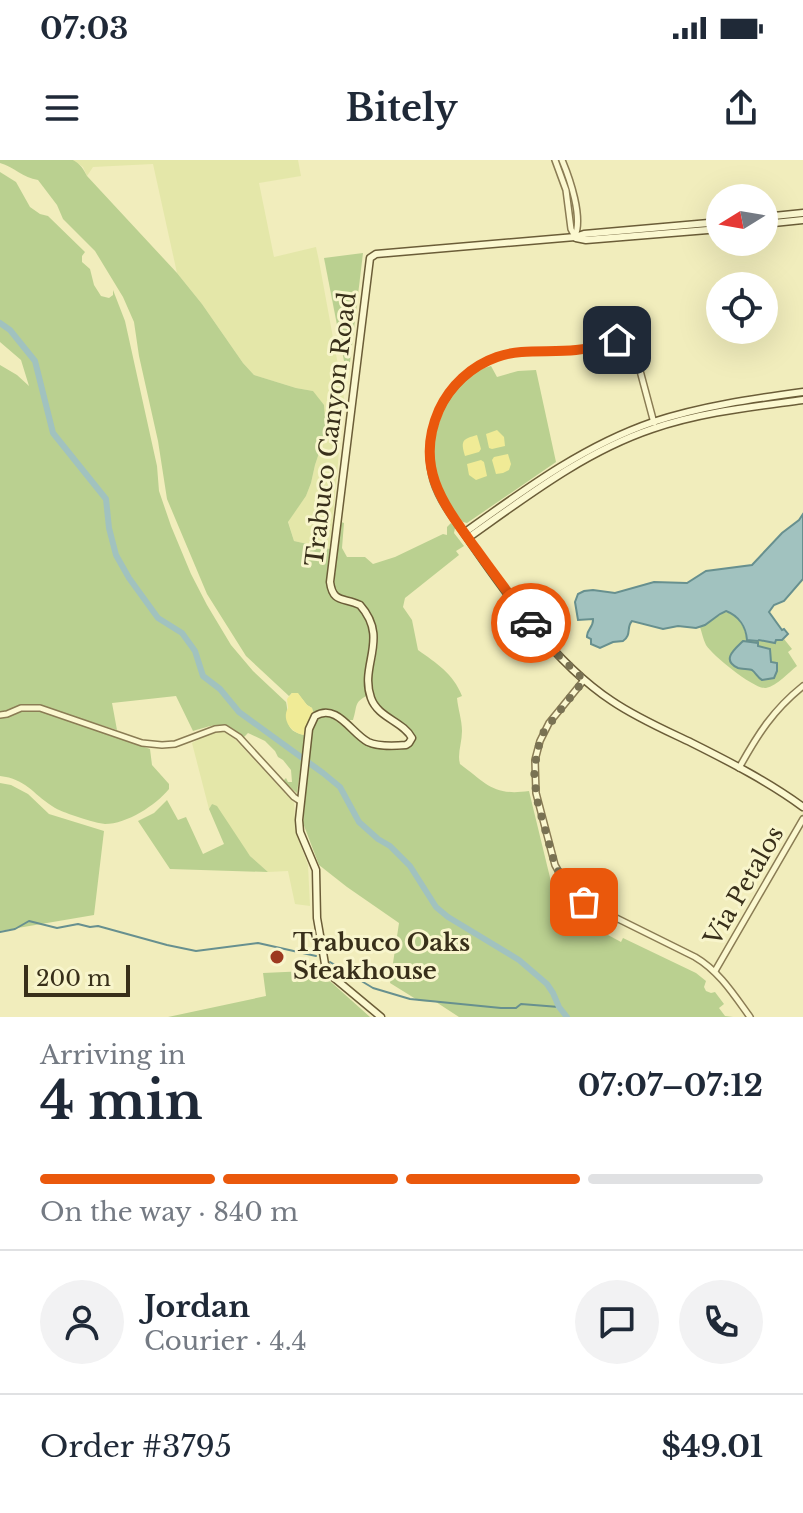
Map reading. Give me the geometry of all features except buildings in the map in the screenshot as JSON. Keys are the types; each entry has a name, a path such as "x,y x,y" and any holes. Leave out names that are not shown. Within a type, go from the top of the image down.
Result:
{"main road":[{"path":"778,216 803,213"},
{"path":"778,223 803,220"},
{"path":"575,237 706,223"},
{"path":"575,237 586,240 706,230"},
{"name":"Trabuco Canyon Road","path":"381,1017 333,977 325,964 317,918 318,876 300,832 300,801 309,729 315,716 328,712 372,743 406,745 412,738 409,732 381,713 370,696 374,639 370,621 360,605 335,596 330,585 370,261 376,254 575,237"},
{"path":"803,392 712,406 654,425 562,472 466,535 543,639 584,680 634,715 739,768 803,807"},
{"path":"654,425 733,409 803,400"}],"street":[{"path":"555,160 566,190 571,229 575,237"},
{"path":"562,160 574,198 578,229 575,237"},
{"path":"466,535 439,496 430,466 430,442 435,420 450,391 476,368 503,356 579,350 631,337 654,425"},
{"path":"584,680 549,723 535,760 536,793 555,865 565,883 584,902 695,957 715,971 750,1017"},
{"path":"739,768 764,725 782,703 803,686"},
{"path":"0,715 21,708 40,708 154,745 175,744 225,728 239,737 300,801"},
{"name":"Via Petalos","path":"715,971 803,819"}],"green space":[{"path":"0,160 73,160 78,163 177,273 254,375 313,391 324,405 326,432 311,483 288,522 294,541 330,549 327,574 331,594 362,611 369,626 372,656 368,695 358,702 353,720 328,710 313,712 298,694 289,696 246,656 207,594 167,499 134,322 123,297 95,251 63,219 57,205 38,180 0,163"},
{"path":"73,160 298,160 301,176 259,183 274,257 316,247 319,261 344,398 330,549 294,541 288,521 306,496 326,432 313,391 254,375 177,273 153,164 93,167 87,176 83,167"},
{"path":"0,172 16,182 30,207 48,216 85,252 82,262 90,269 101,296 109,298 113,290 125,321 157,466 159,491 191,574 231,645 286,702 290,727 305,735 297,793 283,781 286,778 292,782 291,770 265,741 248,733 243,738 226,726 193,731 176,696 112,703 117,730 40,706 0,713 0,365 29,386 21,360 0,342"},
{"path":"363,253 350,362 346,363 324,258"},
{"path":"491,366 497,377 536,370 556,462 467,523 453,510 438,482 433,453 435,437 446,406 455,392 477,371"},
{"path":"341,522 344,523 342,548 347,557 365,557 373,564 447,535 447,527 451,523 455,528 454,533 464,546 456,551 459,555 405,598 403,607 412,620 418,650 449,675 462,696 457,698 462,727 460,764 498,790 529,791 554,894 572,913 610,930 608,935 621,942 623,938 696,973 706,981 706,991 715,992 724,1004 719,1008 725,1016 733,1017 459,1017 436,1002 419,1001 390,983 399,923 319,865 303,823 311,726 318,717 330,716 374,748 399,750 410,747 415,736 380,709 373,695 377,639 370,615 361,602 344,597 335,589"},
{"path":"725,612 734,615 740,622 747,640 784,639 792,649 788,652 797,666 779,682 766,688 753,684 734,671 706,645 700,627"},
{"path":"21,710 38,710 150,749 152,765 169,784 169,789 140,812 114,823 98,823 57,809 23,783 0,776 0,717"},
{"path":"221,731 232,736 294,803 296,833 308,865 310,906 295,904 288,871 268,872 250,856 212,804 209,809 192,743"},
{"path":"0,783 28,794 49,814 104,831 94,915 0,931"},
{"path":"167,800 178,820 186,817 203,854 224,844 209,809 212,804 217,806 250,856 268,872 170,869 138,821 154,813"},
{"path":"307,971 322,974 370,1017 168,1017 266,996 263,973"}],"sand":[{"path":"497,430 504,437 505,446 489,448 486,434"},
{"path":"477,435 481,449 465,456 464,441"},
{"path":"508,454 509,470 496,474 492,460"},
{"path":"481,460 487,476 476,480 469,475 467,464"},
{"path":"292,693 298,693 312,708 305,735 296,732 287,722 287,699"}],"water":[{"path":"803,514 803,579 784,601 774,605 769,612 788,634 782,640 775,643 747,640 741,622 726,611 696,628 678,626 663,629 632,621 623,641 600,648 591,644 591,639 587,637 593,619 578,620 575,602 578,594 584,591 615,593 654,582 687,583 706,571 752,565"},
{"path":"743,641 770,649 771,662 777,663 774,678 762,680 752,670 733,665 731,654"}],"waterway":[{"path":"0,323 10,330 35,361 53,433 106,499 116,555 129,578 158,618 182,633 195,651 203,676 220,689 239,712 340,787 359,822 410,866 436,907 519,960 547,984 567,1017"},
{"path":"0,932 15,929 29,921 57,928 78,924 98,926 196,951 258,943 316,956"},
{"path":"330,962 373,988 410,999 501,1008 516,1008 521,1004 559,1007"}],"way so far":[{"path":"531,623 584,680 544,731 537,751 534,777 555,865 565,883 584,902"}],"place":[{"name":"Trabuco Oaks Steakhouse","path":"277,957"}],"route":[{"path":"531,623 439,496 429,453 435,420 450,391 485,362 517,352 579,350 617,340"}]}
